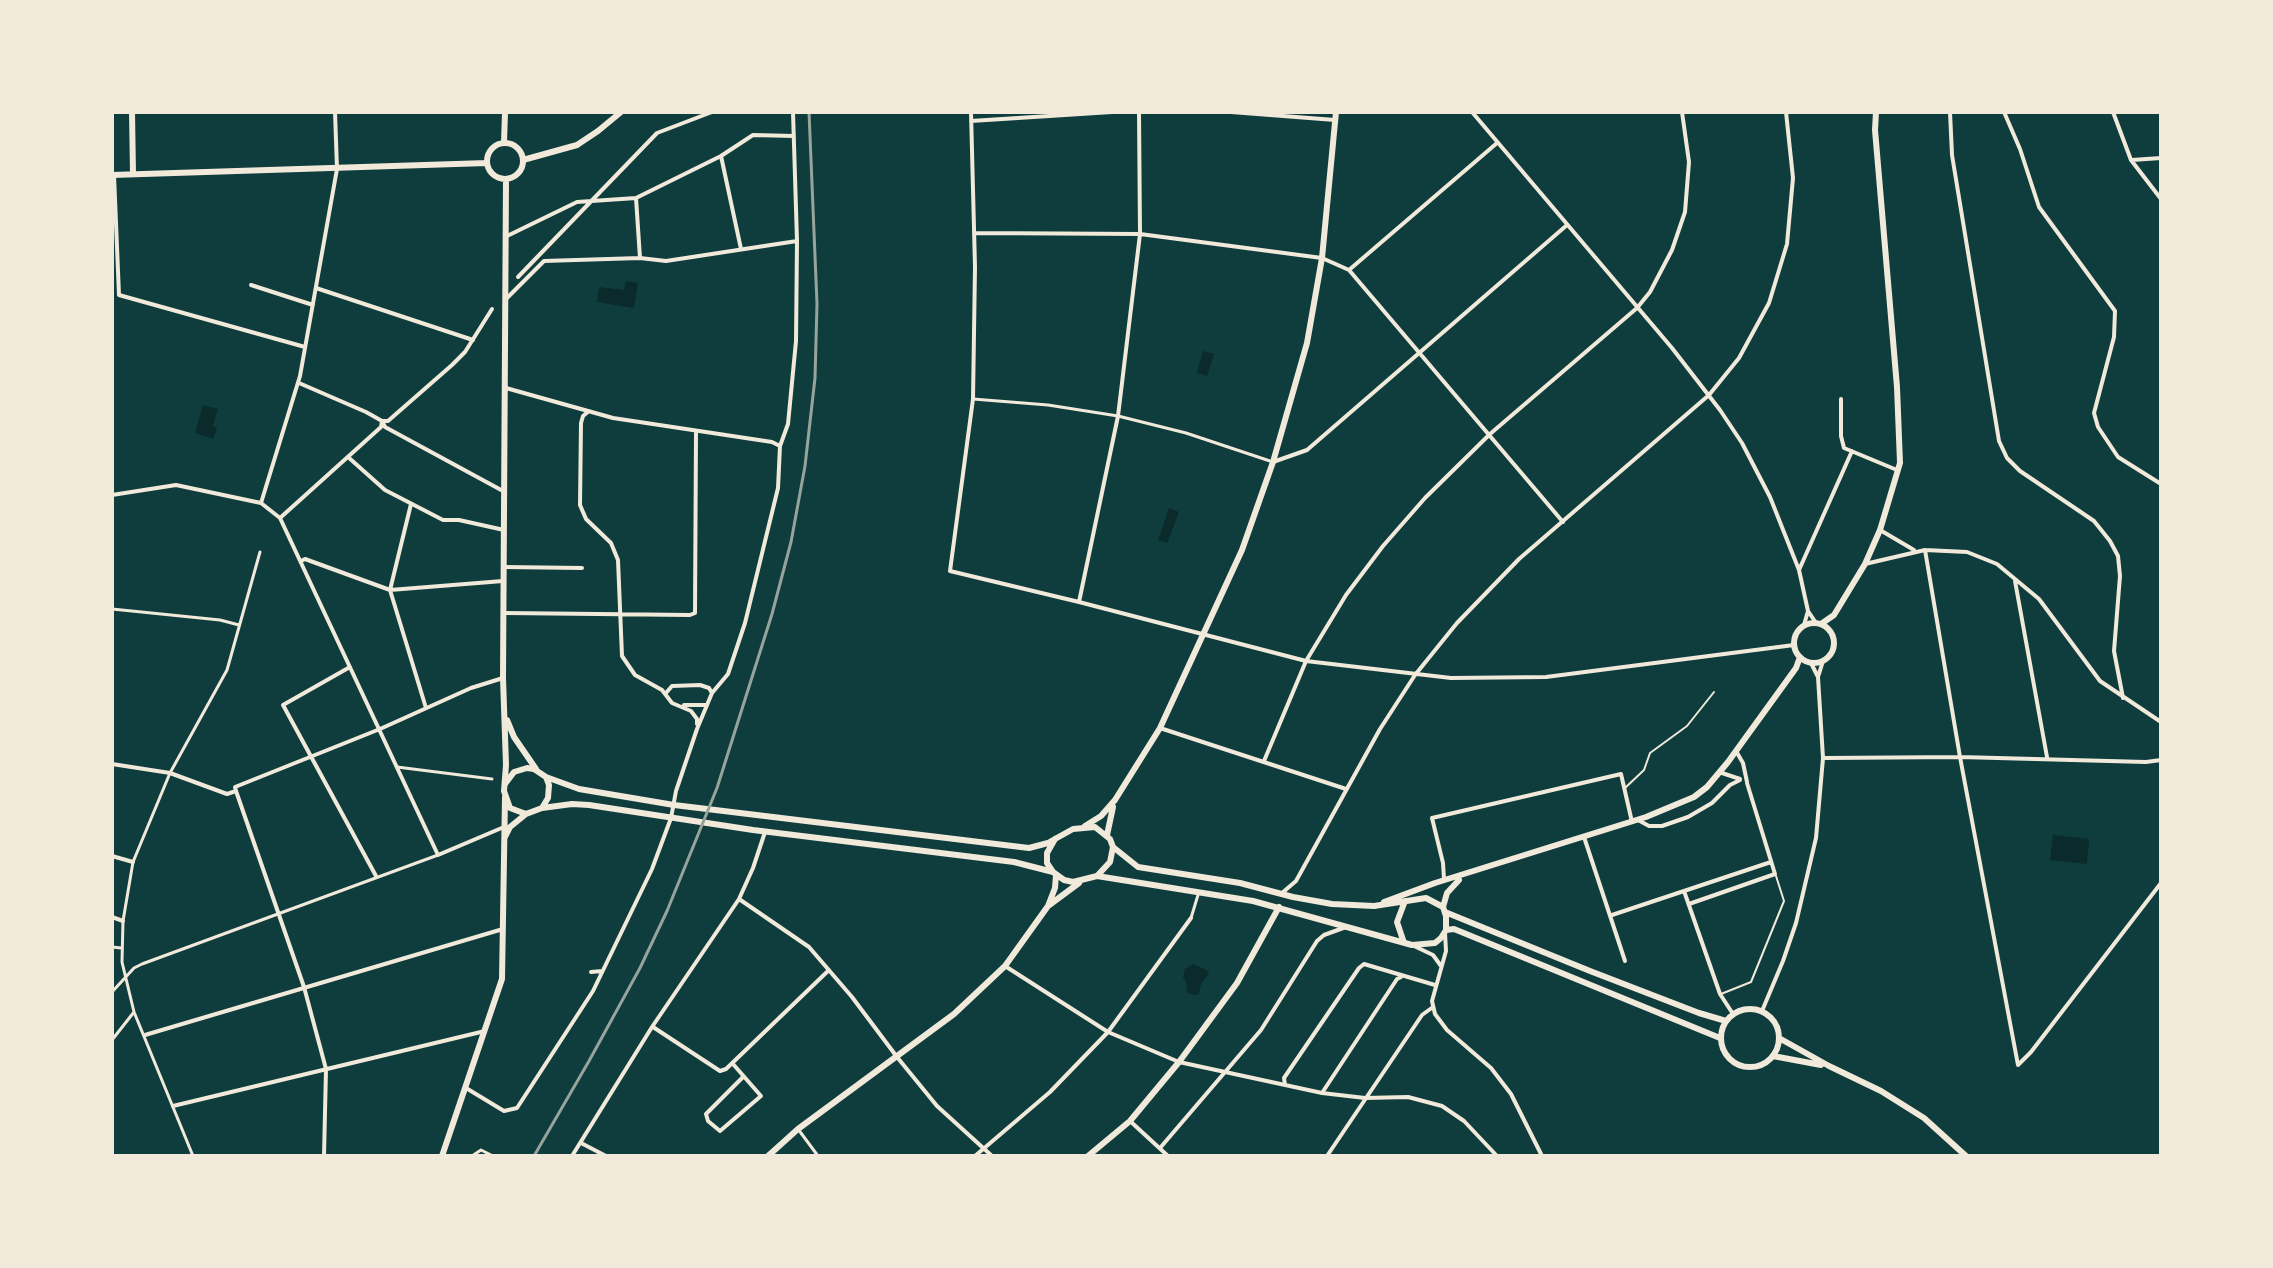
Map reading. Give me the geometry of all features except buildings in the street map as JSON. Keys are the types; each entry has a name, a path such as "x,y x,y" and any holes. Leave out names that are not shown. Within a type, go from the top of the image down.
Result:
{"street":[{"path":"132,112 133,174"},
{"path":"261,503 299,383 337,169 335,112"},
{"path":"504,143 505,112"},
{"path":"523,160 577,145 621,112"},
{"path":"518,277 657,133 712,112"},
{"path":"466,1088 504,1111 517,1108 604,970 652,869 671,818 697,729 712,693 728,674 745,623 778,488 780,446 788,424 796,341 793,112"},
{"path":"971,112 973,399 950,571 1306,661 1415,675 1482,679 1546,677 1794,645"},
{"path":"971,121 1112,112"},
{"path":"1079,602 1118,416 1140,234 1139,112"},
{"path":"505,717 514,737 538,771 546,777 579,789 674,805 1029,848 1048,843 1101,816 1115,800 1160,728 1242,550 1273,462 1307,343 1322,258 1336,116 1231,112"},
{"path":"1472,112 1709,395 1742,443 1770,497 1799,570 1808,611 1794,645 1818,677"},
{"path":"1264,761 1306,661 1346,595 1383,546 1425,498 1490,434 1637,308 1662,272 1685,212 1689,162 1682,112"},
{"path":"1305,900 1295,887 1296,881 1380,729 1415,675 1482,596 1722,382 1755,331 1779,275 1788,236 1793,194 1792,150 1786,112"},
{"path":"1762,1011 1783,961 1803,899 1816,838 1823,758 1818,677 1823,661 1833,651 1831,631 1834,615 1865,564 1880,530 1899,471 1897,387 1876,112"},
{"path":"1950,112 1952,155 1999,441 2007,458 2020,471 2094,521 2118,556 2120,594 2114,651 2123,698"},
{"path":"2004,112 2039,207 2115,311 2114,337 2094,413 2098,427 2118,457 2161,484"},
{"path":"2113,112 2131,160 2161,199"},
{"path":"505,237 577,202 636,198 721,156 753,135 794,136"},
{"path":"504,143 515,146 523,160 519,173 506,179 493,175 487,163 492,150 504,143"},
{"path":"1349,270 1497,143"},
{"path":"721,156 741,249"},
{"path":"2131,160 2161,158"},
{"path":"305,347 119,295 113,175 487,163"},
{"path":"442,1156 502,979 506,179"},
{"path":"636,198 640,258"},
{"path":"973,399 1048,405 1118,416 1186,433 1273,462 1307,450 1567,225"},
{"path":"974,233 1140,234 1322,258 1349,270 1563,522"},
{"path":"506,299 544,261 640,258 666,261 797,241"},
{"path":"251,285 313,305"},
{"path":"316,288 473,340"},
{"path":"299,383 388,421 452,365 473,340 492,309"},
{"path":"506,388 589,411 772,442 780,446"},
{"path":"1841,399 1842,446 1899,471"},
{"path":"589,411 581,423 580,505 586,519 616,551 619,641 625,663 642,680 666,693 672,703 709,704"},
{"path":"280,518 381,427 382,421"},
{"path":"382,421 385,427 503,491"},
{"path":"505,613 695,613 696,431"},
{"path":"1799,570 1852,451"},
{"path":"348,457 385,490 443,520 459,520 504,530"},
{"path":"112,495 176,485 261,503 280,518 438,855"},
{"path":"411,504 390,590 426,708"},
{"path":"1880,530 1916,551"},
{"path":"1865,564 1925,550 1975,554 1997,564 2039,599 2094,675 2161,722"},
{"path":"1925,550 2018,1065 2026,1059 2161,883"},
{"path":"193,1156 134,1012 122,962 123,921 133,862 170,773 227,670 260,552"},
{"path":"301,561 305,559 390,590 503,581"},
{"path":"504,567 582,568"},
{"path":"2015,578 2047,758"},
{"path":"113,609 220,620 240,626"},
{"path":"1808,611 1831,631"},
{"path":"1804,625 1819,623 1834,615"},
{"path":"1374,906 1443,881 1635,821 1694,797 1736,751 1796,668 1806,661 1823,661"},
{"path":"350,667 283,705 376,876"},
{"path":"324,1156 326,1069 304,987 235,787 503,678"},
{"path":"666,693 672,686 700,685 709,688 712,693"},
{"path":"682,705 695,715 697,729"},
{"path":"1160,728 1346,789"},
{"path":"1689,904 1775,874 1743,763 1736,751"},
{"path":"1823,758 2161,760"},
{"path":"112,764 170,773 227,794 236,791"},
{"path":"397,767 492,779"},
{"path":"505,784 520,769 538,771"},
{"path":"1719,772 1747,783"},
{"path":"1443,881 1445,872 1432,818 1621,774 1635,821"},
{"path":"542,808 550,791 546,777"},
{"path":"1635,821 1662,826 1688,817 1712,803 1730,785 1740,780"},
{"path":"505,797 510,808 526,814"},
{"path":"1107,836 1108,820 1115,800"},
{"path":"504,840 510,827 526,814 542,808 577,804 765,832 1014,862 1073,882 1097,876 1200,891 1279,907 1412,945 1433,955 1440,961 1441,968"},
{"path":"1085,826 1095,827 1107,836 1113,847 1138,867 1240,883 1305,900 1344,906 1374,906 1426,898 1475,925 1726,1021"},
{"path":"112,992 125,976 142,964 438,855 504,827"},
{"path":"572,1156 652,1027 739,899 765,832"},
{"path":"1584,837 1625,961"},
{"path":"768,1156 798,1129 954,1014 1005,966 1048,906 1055,888 1047,853 1055,839"},
{"path":"1097,876 1110,862 1113,847"},
{"path":"112,856 133,862"},
{"path":"1612,915 1771,862"},
{"path":"1464,876 1452,887 1444,909 1448,930 1446,951 1435,985 1433,1007 1447,1030 1491,1068 1511,1094 1542,1156"},
{"path":"1048,906 1082,881"},
{"path":"1280,894 1296,881"},
{"path":"1684,890 1720,994 1733,1014"},
{"path":"975,1156 1050,1092 1108,1032 1191,918 1200,891"},
{"path":"1404,943 1397,922 1412,892"},
{"path":"739,899 809,947 937,1106 992,1156"},
{"path":"1088,1156 1130,1121 1179,1062 1237,983 1279,907"},
{"path":"112,917 123,921"},
{"path":"1160,1148 1261,1030 1317,941 1348,927"},
{"path":"145,1035 504,929"},
{"path":"1412,945 1435,943 1448,930"},
{"path":"1448,930 1720,1038"},
{"path":"112,947 121,948"},
{"path":"1285,1085 1284,1078 1364,964 1435,985"},
{"path":"1005,966 1108,1032 1179,1062 1322,1093 1365,1098 1408,1097 1442,1106 1464,1121 1493,1154"},
{"path":"591,972 604,970"},
{"path":"652,1027 720,1071 829,970"},
{"path":"1322,1093 1397,979 1402,976"},
{"path":"1327,1156 1422,1015 1433,1007"},
{"path":"1743,1009 1762,1011 1775,1023 1779,1038 1773,1056 1759,1066 1738,1065 1723,1051 1720,1038 1726,1021 1743,1009"},
{"path":"112,1040 134,1012"},
{"path":"173,1106 485,1031"},
{"path":"1779,1038 1881,1091 1924,1118 1966,1156"},
{"path":"1773,1056 1829,1066"},
{"path":"732,1063 761,1096 724,1130 714,1128 706,1114 743,1077"},
{"path":"1130,1121 1168,1156"},
{"path":"798,1129 818,1156"},
{"path":"581,1143 606,1156"},
{"path":"472,1156 481,1150 493,1156"}],"lane":[{"path":"1624,789 1644,770 1650,753 1687,726 1714,692"},
{"path":"1720,994 1751,982 1784,901 1775,874"}],"water":[{"path":"626,281 638,283 634,308 597,302 599,287 624,290"},
{"path":"1203,351 1214,354 1207,376 1197,373"},
{"path":"203,405 218,409 213,439 195,433"},
{"path":"1169,508 1179,512 1167,543 1158,540"},
{"path":"2053,835 2089,839 2087,864 2050,860"},
{"path":"1193,964 1209,974 1201,984 1199,994 1195,995 1187,993 1183,977 1185,969"}],"railway":[{"path":"534,1156 640,968 667,911 717,788 772,614 791,542 805,466 815,378 817,304 809,112"}]}
